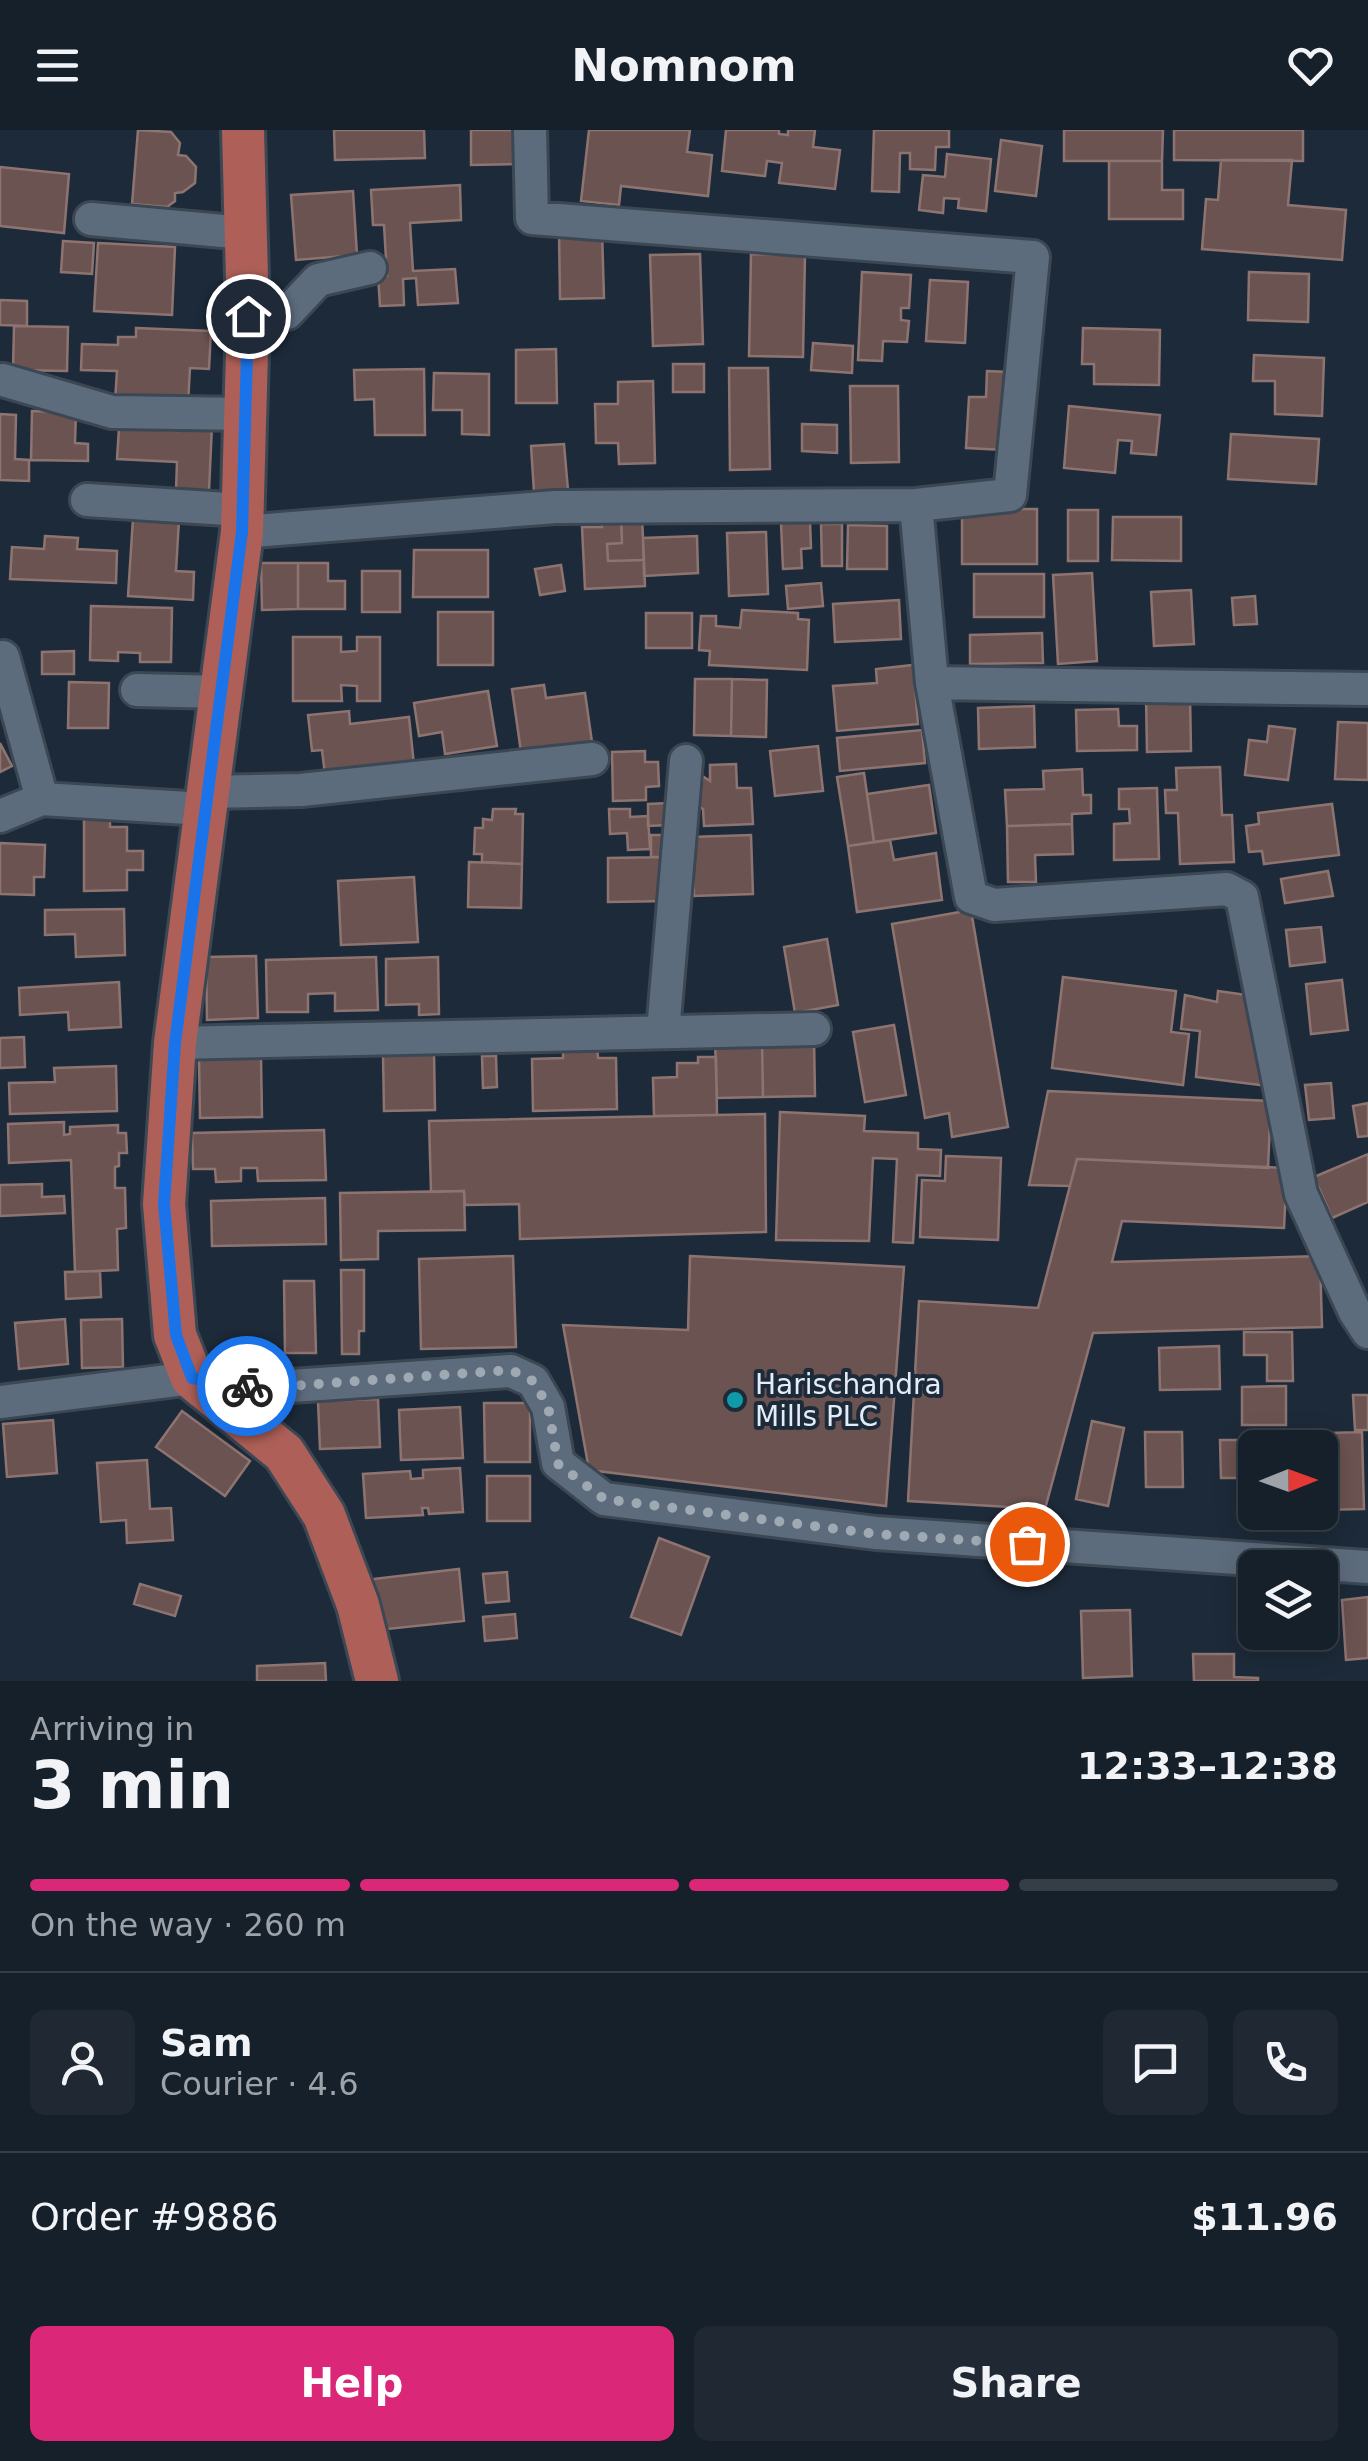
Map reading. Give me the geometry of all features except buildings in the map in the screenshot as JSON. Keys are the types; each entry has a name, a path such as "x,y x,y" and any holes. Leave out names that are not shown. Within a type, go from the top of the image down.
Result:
{"main road":[{"path":"243,130 248,316 243,522 175,1043 164,1204 176,1335 192,1378 284,1453 324,1515 358,1605 377,1681"}],"street":[{"path":"87,500 243,522 555,507 916,504 1010,495 1033,257 532,218 530,130"},
{"path":"91,220 246,233"},
{"path":"248,316 287,312 318,280 370,268"},
{"path":"3,380 112,412 247,414"},
{"path":"916,504 932,683 971,897 994,905 1227,889 1242,897 1301,1194 1354,1312 1368,1332"},
{"path":"0,658 3,657 42,799"},
{"path":"932,683 1368,689"},
{"path":"137,690 222,692"},
{"path":"0,816 42,799 205,800 592,760"},
{"path":"663,1032 686,761"},
{"path":"175,1043 814,1029"},
{"path":"0,1402 192,1378 262,1388 511,1370 533,1381 548,1406 558,1464 604,1499 876,1534 1368,1567"}],"way so far":[{"path":"247,1386 511,1370 533,1381 548,1406 558,1464 604,1499 876,1534 1027,1544"}],"place":[{"name":"Harischandra Mills PLC","path":"735,1400"}],"route":[{"path":"247,1386 192,1378 176,1335 164,1204 175,1043 242,532 248,316"}]}
